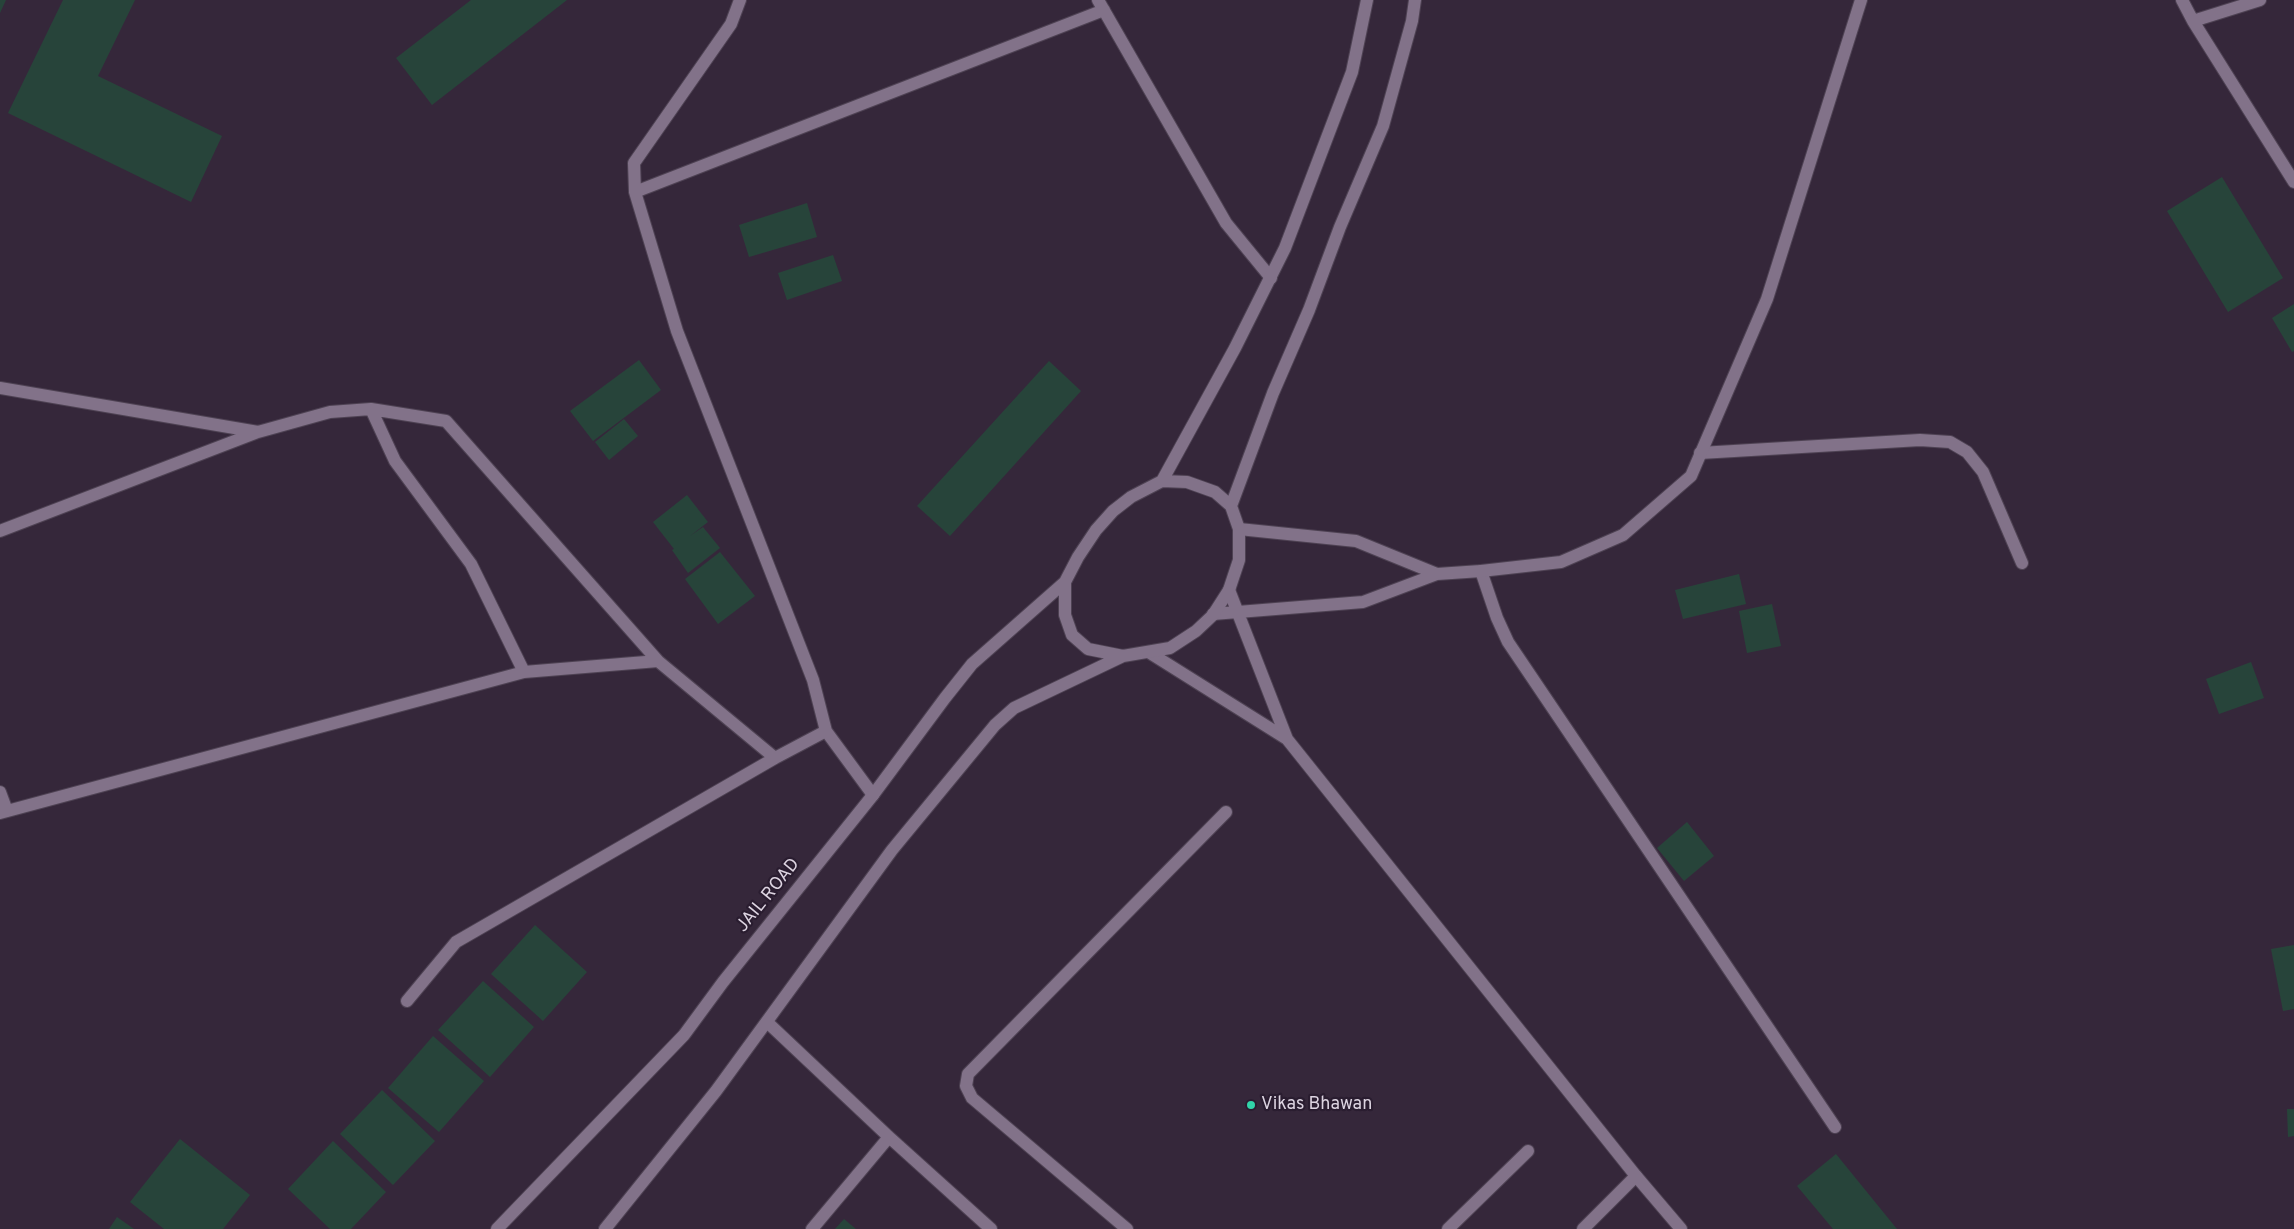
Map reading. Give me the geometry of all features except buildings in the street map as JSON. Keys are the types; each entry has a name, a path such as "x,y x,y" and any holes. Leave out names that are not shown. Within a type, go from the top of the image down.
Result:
{"main road":[{"path":"740,0 730,24 634,163 636,192 677,331 813,680 826,731 873,795"},
{"path":"1162,481 1271,278 1352,72 1367,0"},
{"path":"1231,506 1273,393 1309,310 1340,227 1383,126 1412,20 1415,0"},
{"path":"1213,614 1363,602 1438,574 1561,562 1623,535 1691,476 1767,299 1861,0"},
{"path":"2182,0 2193,21 2294,182"},
{"path":"2193,21 2260,0"},
{"path":"636,192 1101,5 1226,223 1271,278"},
{"path":"0,388 258,432"},
{"path":"0,531 258,432 330,412 371,409 446,421 658,661 775,758"},
{"path":"371,409 395,461 471,564 524,672"},
{"path":"1700,453 1920,440 1950,442 1967,452 1983,472 2022,563"},
{"path":"1162,481 1187,482 1215,492 1231,506 1239,529 1239,560 1229,590 1213,614 1196,631 1170,648 1150,653 1123,656 1088,649 1072,635 1065,615 1065,582 1078,557 1096,530 1113,511 1131,497 1162,481"},
{"path":"1239,529 1356,541 1438,574"},
{"path":"1481,571 1497,618 1508,642 1835,1127"},
{"name":"JAIL ROAD","path":"497,1229 684,1035 723,982 873,795 972,664 1065,582"},
{"path":"1229,590 1287,739 1636,1176 1681,1229"},
{"path":"1150,653 1287,739"},
{"path":"605,1229 716,1090 892,850 996,725 1014,708 1123,656"},
{"path":"0,792 3,812 524,672 658,661"},
{"path":"407,1001 456,942 775,758 826,731"},
{"path":"1127,1229 972,1098 966,1086 968,1074 1226,812"},
{"path":"767,1022 889,1137 992,1229"},
{"path":"812,1229 889,1137"},
{"path":"1448,1229 1528,1151"},
{"path":"1583,1229 1636,1176"}],"place":[{"name":"Vikas Bhawan","path":"1251,1105"}]}
